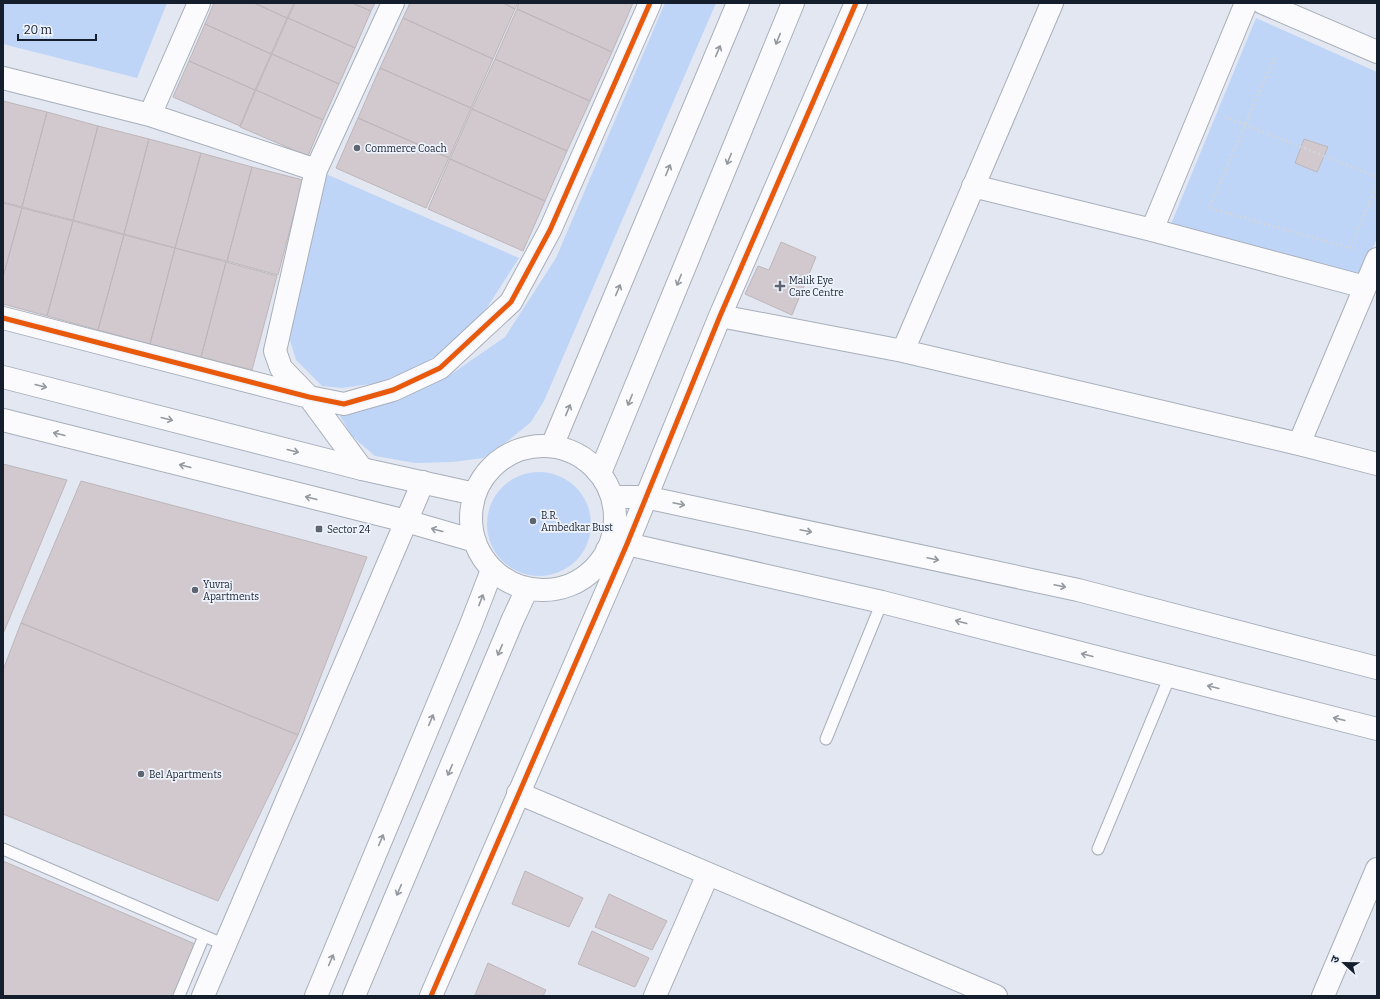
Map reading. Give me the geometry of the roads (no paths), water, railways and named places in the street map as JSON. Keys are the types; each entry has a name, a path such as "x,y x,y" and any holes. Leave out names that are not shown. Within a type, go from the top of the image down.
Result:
{"street":[{"path":"150,115 199,3"},
{"path":"362,469 308,397 281,368 275,351 316,170 393,3"},
{"path":"3,318 308,397 344,404 393,390 440,368 511,302 550,230 650,3"},
{"path":"552,446 738,3"},
{"path":"600,474 793,3"},
{"path":"431,996 518,793 617,547 645,497 720,316 856,3"},
{"path":"903,351 1052,3"},
{"path":"1152,230 1246,3"},
{"path":"1263,3 1377,52"},
{"path":"3,78 150,115 316,170"},
{"path":"973,186 1152,230 1365,287"},
{"path":"1299,444 1377,259"},
{"path":"720,316 903,351 1299,444 1377,464"},
{"path":"3,377 362,469 475,494"},
{"path":"3,420 406,522 475,541"},
{"path":"552,446 570,451 587,460 608,485 612,497 615,516 614,534 617,547 594,570 574,584 551,590 527,589 508,582 492,570 482,556 475,541 471,517 475,494 487,473 505,456 528,447 552,446"},
{"path":"203,996 423,482"},
{"path":"612,497 645,497 1078,590 1377,668"},
{"path":"617,547 882,602 1377,729"},
{"path":"316,996 470,627 492,570"},
{"path":"354,996 527,589"},
{"path":"518,793 996,996"},
{"path":"1323,996 1377,869"},
{"path":"655,996 708,874"}],"lane":[{"path":"826,739 882,602"},
{"path":"1098,849 1170,676"},
{"path":"3,849 225,945"},
{"path":"179,996 204,936"}],"place":[{"name":"Commerce Coach","path":"357,148"},
{"name":"Malik Eye Care Centre","path":"780,286"},
{"name":"B.R. Ambedkar Bust","path":"533,521"},
{"name":"Sector 24","path":"319,529"},
{"name":"Yuvraj Apartments","path":"195,590"},
{"name":"Bel Apartments","path":"141,774"}]}
